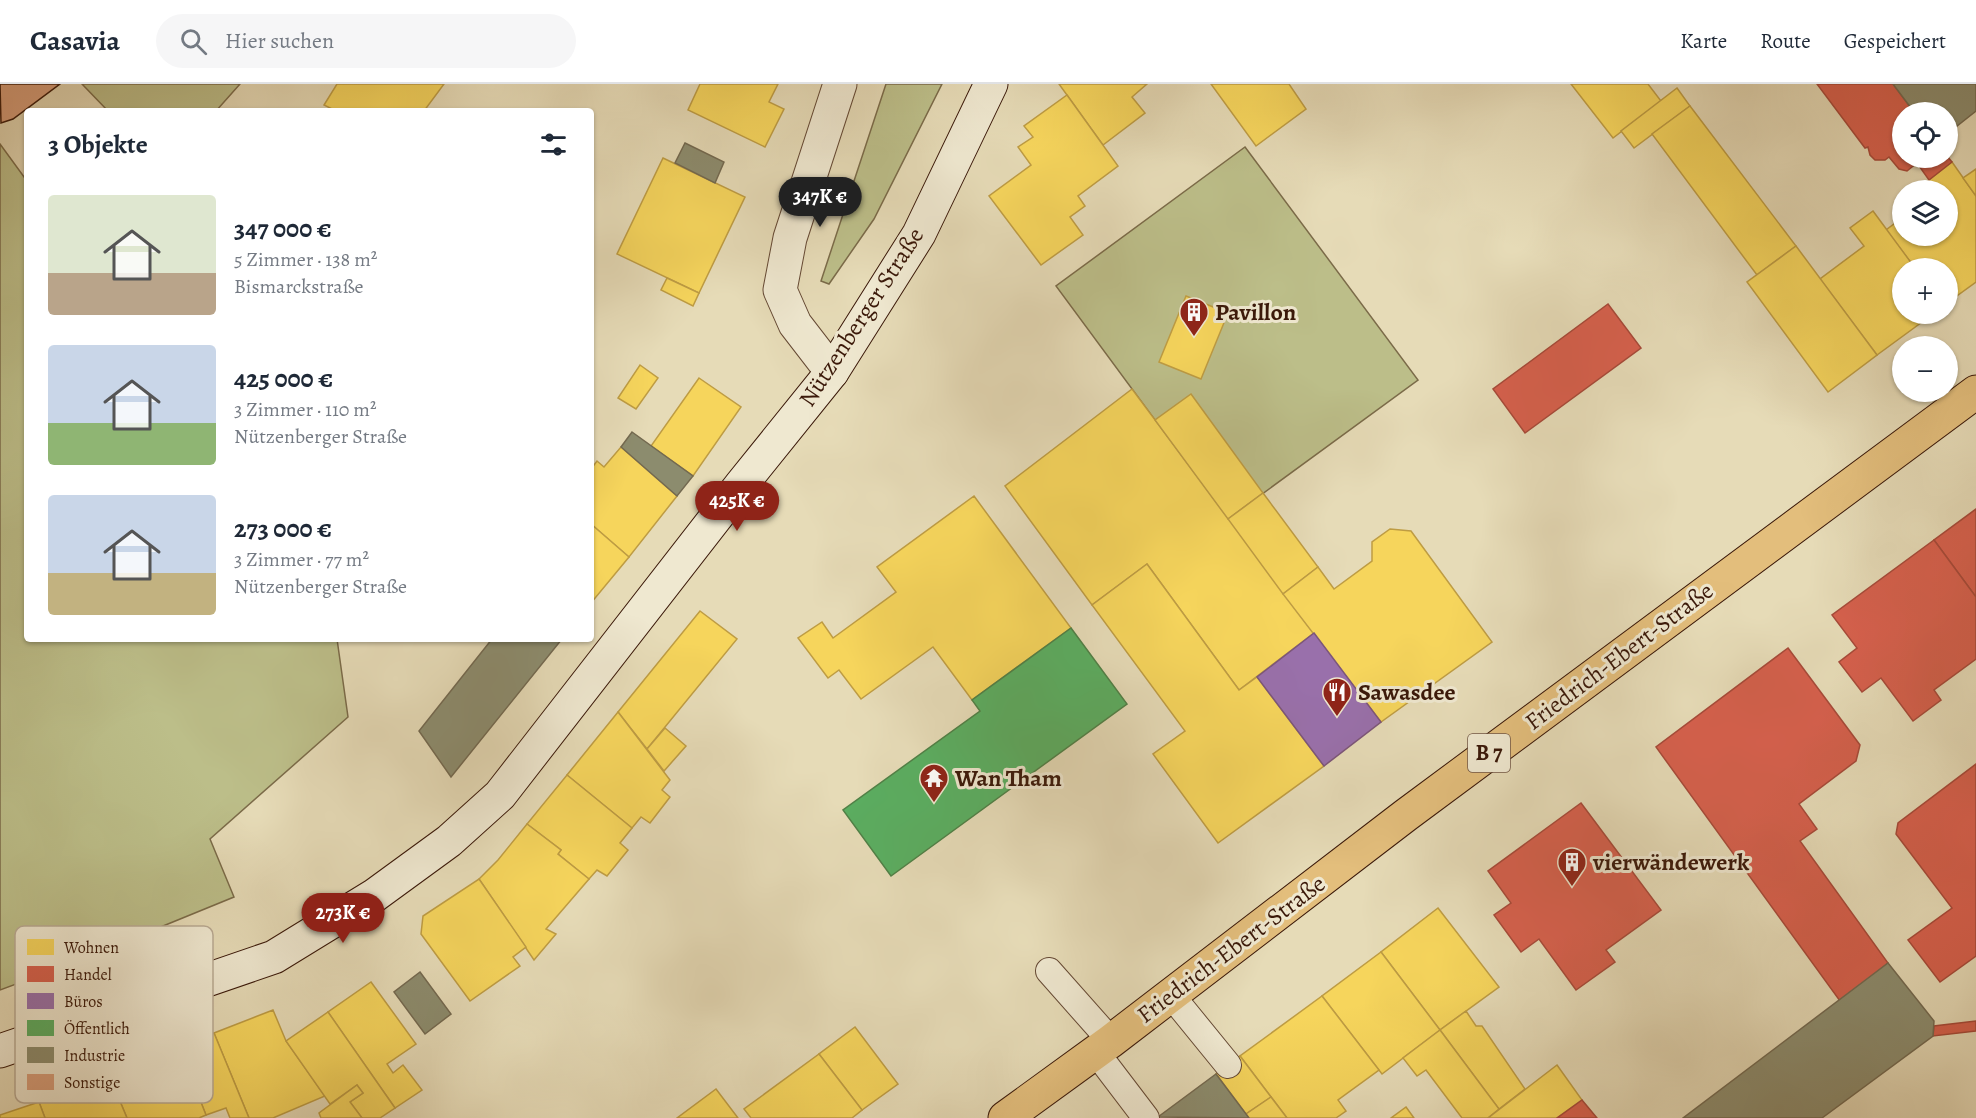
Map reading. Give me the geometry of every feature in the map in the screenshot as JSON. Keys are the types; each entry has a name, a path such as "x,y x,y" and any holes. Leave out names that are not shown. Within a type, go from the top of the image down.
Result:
{"main road":[{"name":"Friedrich-Ebert-Straße","path":"1005,1118 1171,995 1406,814 1976,392"}],"street":[{"path":"832,372 795,324 780,290 790,238 840,84"},
{"name":"Nützenberger Straße","path":"213,978 274,957 375,895 449,841 500,795 832,372 919,234 991,84"},
{"name":"Nützenberger Straße","path":"0,1051 15,1046"}],"lane":[{"path":"1049,971 1103,1046 1146,1118"},
{"path":"1171,995 1228,1065"}],"green space":[{"path":"82,84 240,84 219,108 105,108"},
{"path":"886,84 942,84 874,219 829,284 821,281"},
{"path":"0,144 24,177 24,642 337,642 348,717 210,839 234,897 163,926 15,926 15,984 0,990"},
{"path":"1245,147 1418,380 1228,519 1056,286"}],"building: Wohnen":[{"path":"337,84 444,84 426,108 330,108 324,105"},
{"path":"700,84 778,84 769,102 784,109 765,147 688,110"},
{"path":"1059,84 1147,84 1132,97 1145,113 1103,145"},
{"path":"1211,84 1289,84 1306,109 1256,146"},
{"path":"1571,84 1648,84 1661,101 1613,138"},
{"path":"1677,88 1690,106 1634,148 1621,131"},
{"path":"1067,95 1118,166 1078,196 1085,206 1070,217 1083,235 1041,265 989,196 1031,165 1018,147 1033,137 1024,126"},
{"path":"1690,106 1796,246 1757,275 1652,134"},
{"path":"663,158 745,197 699,293 617,254"},
{"path":"1944,168 1956,168 1976,196 1976,282 1958,295 1958,258 1907,258 1898,246 1958,246 1958,180 1929,180"},
{"path":"1976,169 1976,196 1963,178"},
{"path":"1873,211 1892,237 1892,246 1899,246 1908,258 1892,258 1892,324 1919,324 1903,336 1892,336 1892,344 1877,355 1820,279 1864,246 1850,228"},
{"path":"1892,226 1892,238 1886,230"},
{"path":"1796,246 1877,355 1828,392 1747,282"},
{"path":"667,278 699,293 693,306 661,290"},
{"name":"Pavillon","path":"1186,296 1228,313 1201,379 1159,362"},
{"path":"640,365 658,378 636,409 618,398"},
{"path":"699,378 741,407 693,476 651,446"},
{"path":"1132,389 1314,633 1239,690 1147,564 1092,605 1005,486"},
{"path":"1191,394 1263,493 1228,519 1155,420"},
{"path":"621,447 677,496 629,557 594,527 594,465 597,461 604,467"},
{"path":"1263,493 1318,567 1283,594 1228,519"},
{"path":"974,496 1071,628 972,700 933,647 861,699 839,670 828,678 798,638 822,622 833,638 896,592 877,567"},
{"path":"594,527 629,557 594,599"},
{"path":"1390,529 1411,531 1492,642 1381,722 1283,594 1318,567 1334,589 1372,561 1372,542"},
{"path":"1147,564 1239,690 1257,677 1324,766 1218,843 1153,754 1185,731 1092,605"},
{"path":"700,611 737,639 647,749 618,712"},
{"path":"618,712 670,780 662,790 670,797 650,823 641,817 632,828 567,775"},
{"path":"665,728 686,746 664,771 647,749"},
{"path":"567,775 632,828 620,843 628,850 607,876 597,870 589,879 558,854 561,850 527,824"},
{"path":"527,824 561,850 558,854 589,879 546,929 556,934 534,960 479,879 498,860"},
{"path":"479,879 526,947 513,957 520,966 470,1001 421,934 423,916"},
{"path":"1438,908 1499,987 1440,1030 1381,952"},
{"path":"1381,952 1440,1030 1382,1074 1322,996"},
{"path":"371,982 416,1044 387,1064 393,1073 403,1065 422,1090 395,1108 328,1012"},
{"path":"1322,996 1379,1070 1338,1100 1346,1111 1336,1118 1287,1118 1240,1056"},
{"path":"273,1010 286,1041 325,1096 273,1118 249,1118 214,1033"},
{"path":"1466,1011 1476,1026 1482,1026 1525,1089 1499,1109 1440,1030"},
{"path":"328,1012 395,1108 380,1118 362,1118 350,1102 363,1093 357,1085 330,1104 286,1041"},
{"path":"855,1027 898,1084 862,1110 819,1054"},
{"path":"1440,1030 1499,1109 1488,1118 1462,1118 1426,1070 1417,1076 1403,1058"},
{"path":"213,1033 249,1118 230,1118 226,1108 206,1115 201,1103 213,1103"},
{"path":"819,1054 862,1110 852,1118 751,1118 744,1109"},
{"path":"1240,1056 1271,1097 1246,1114 1216,1074"},
{"path":"1557,1065 1582,1100 1557,1118 1488,1118"},
{"path":"357,1085 363,1093 350,1102 362,1118 321,1118 319,1113"},
{"path":"716,1089 738,1118 677,1118"},
{"path":"1271,1097 1287,1118 1249,1118 1246,1114"},
{"path":"39,1103 121,1103 127,1118 45,1118"},
{"path":"39,1103 45,1118 0,1118 0,1115"},
{"path":"121,1103 201,1103 206,1115 199,1118 127,1118"},
{"path":"1406,1107 1414,1118 1391,1118"}],"building: Handel":[{"path":"1817,84 1893,84 1906,102 1892,102 1892,161 1889,157 1885,160 1875,160 1870,155 1868,147 1865,148"},
{"path":"1921,168 1944,168 1929,180"},
{"path":"1608,304 1641,348 1525,433 1493,389"},
{"path":"1976,509 1976,597 1934,540"},
{"path":"1934,540 1976,597 1976,659 1934,690 1941,700 1913,721 1881,678 1862,692 1839,662 1857,648 1832,615"},
{"path":"1788,648 1860,745 1856,761 1799,804 1817,829 1800,841 1888,963 1840,1001 1656,747"},
{"path":"1976,764 1976,956 1940,982 1908,940 1952,908 1896,834 1898,823"},
{"name":"vierwändewerk","path":"1581,803 1661,910 1606,950 1615,962 1576,990 1539,939 1521,952 1494,915 1511,903 1488,871"},
{"path":"1976,1021 1976,1031 1933,1036 1934,1026"},
{"path":"1582,1100 1597,1118 1557,1118"}],"building: Büros":[{"path":"1314,633 1381,722 1324,766 1257,677"}],"building: Öffentlich":[{"path":"1071,628 1127,704 891,876 843,810 980,711 972,700"}],"building: Industrie":[{"path":"1893,84 1976,84 1976,111 1958,125 1958,102 1906,102"},
{"path":"685,143 724,162 715,183 675,163"},
{"path":"632,432 693,476 677,496 621,447"},
{"path":"490,642 560,642 451,777 419,731"},
{"path":"1888,963 1934,1021 1933,1036 1822,1118 1683,1118"},
{"path":"420,972 451,1014 425,1034 394,992"},
{"path":"1216,1074 1249,1118 1158,1117"}],"building: Sonstige":[{"path":"0,84 60,84 28,108 24,108 24,111 13,119 1,123"}],"place":[{"name":"Pavillon","path":"1194,338"},
{"name":"Sawasdee","path":"1337,718"},
{"name":"Wan Tham","path":"934,804"},
{"name":"vierwändewerk","path":"1572,888"}]}
